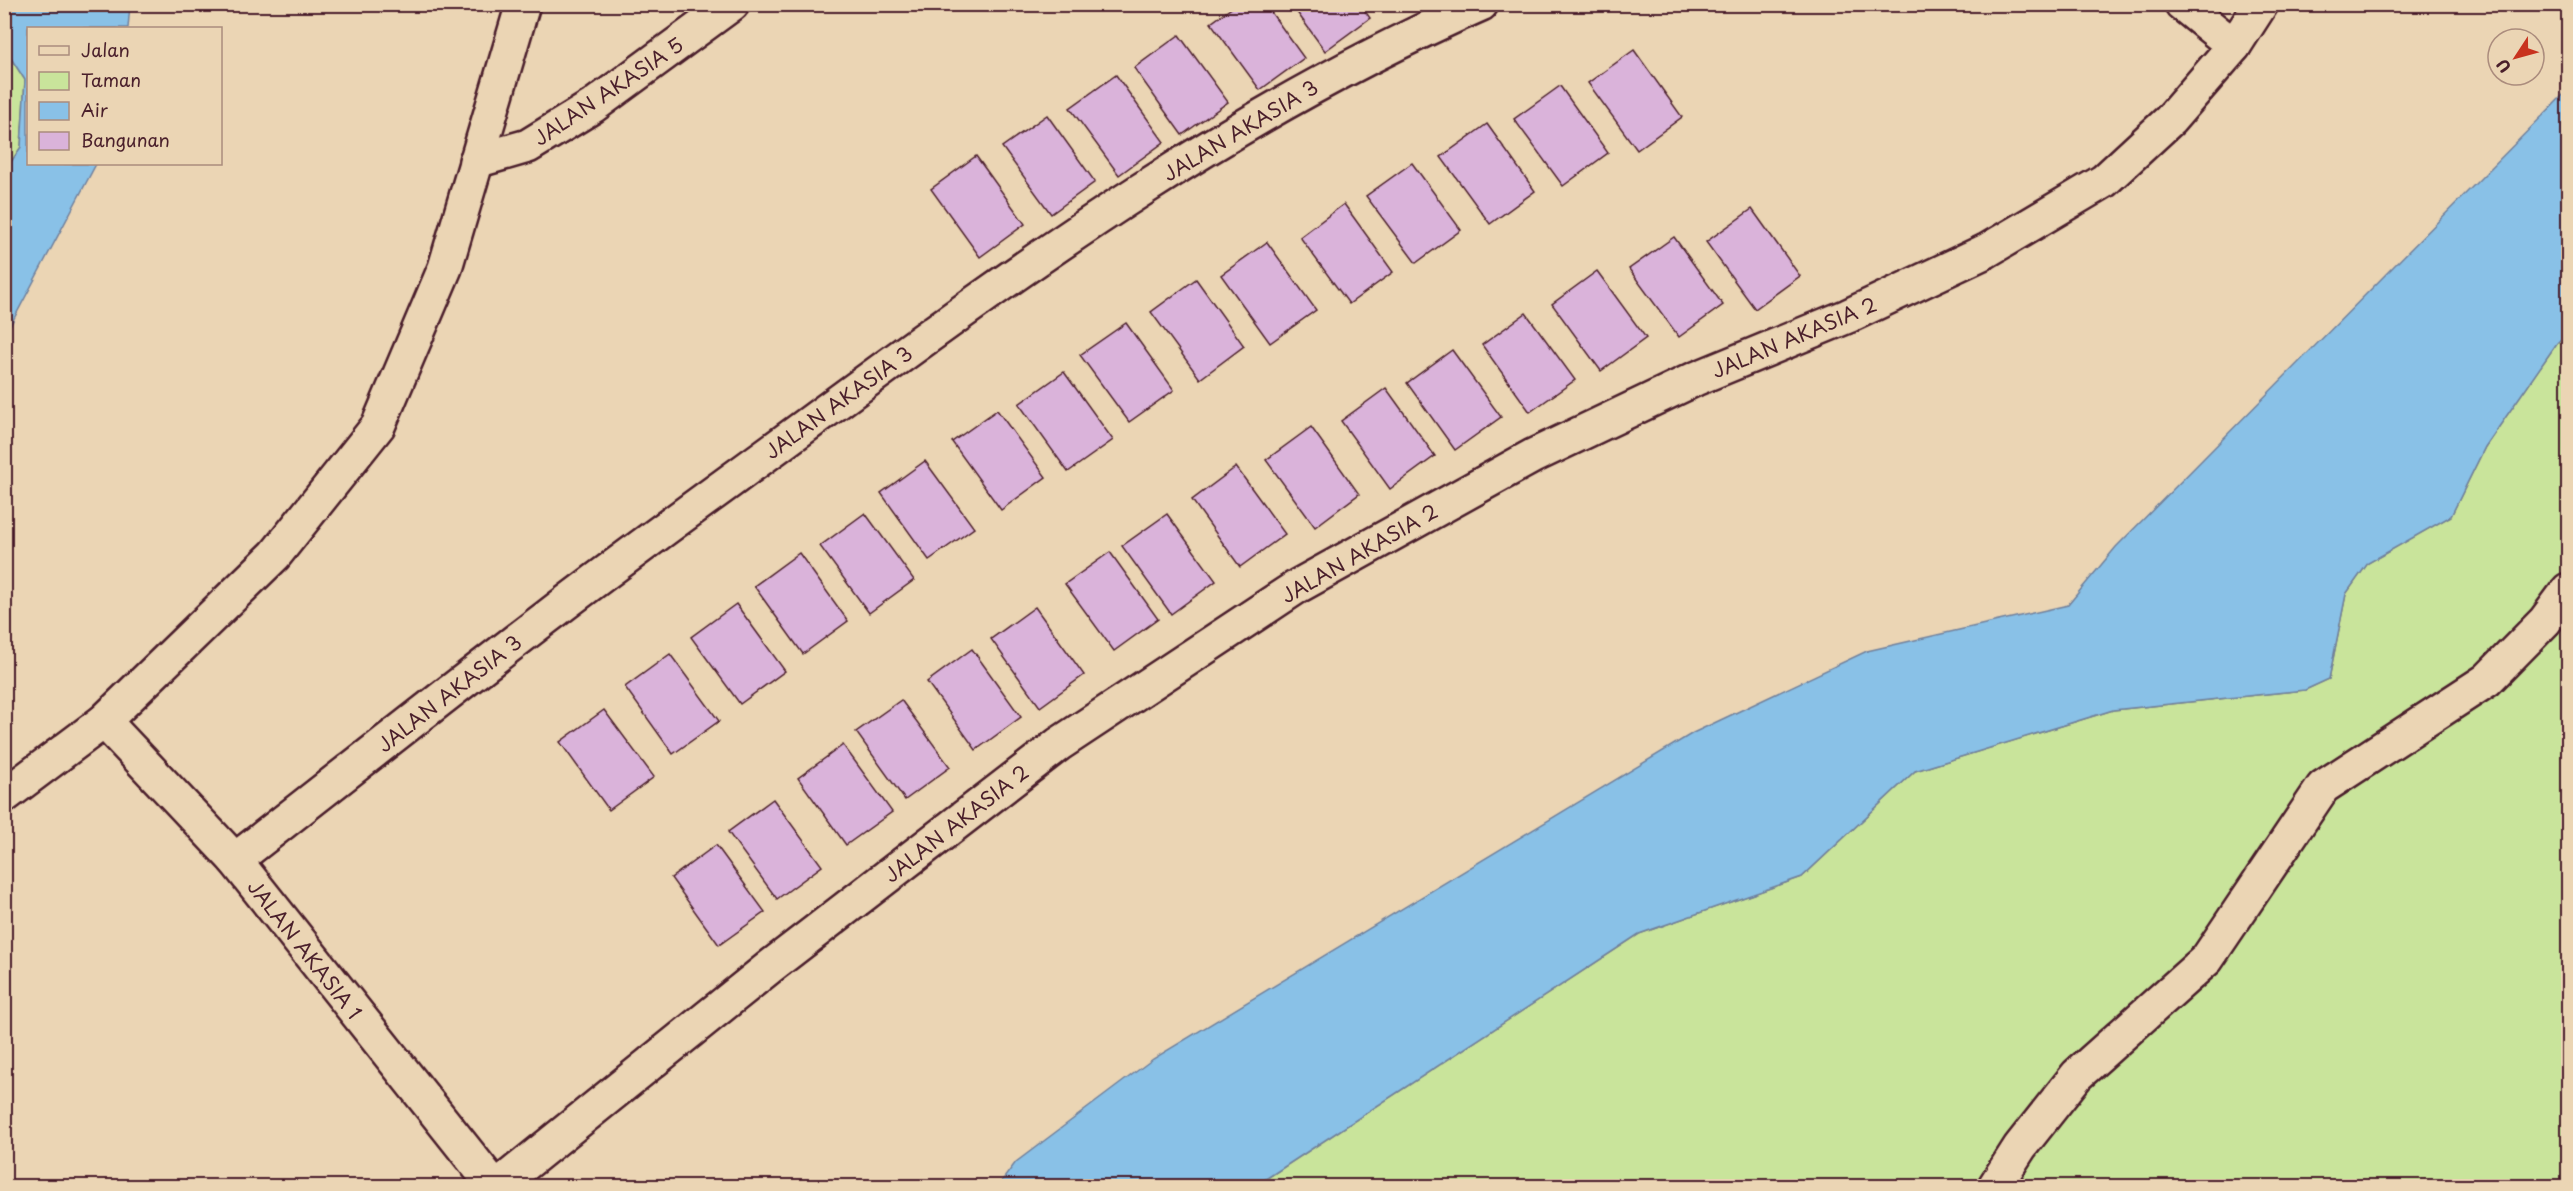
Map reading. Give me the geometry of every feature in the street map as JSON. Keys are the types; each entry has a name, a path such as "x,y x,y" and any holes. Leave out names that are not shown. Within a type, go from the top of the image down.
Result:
{"street":[{"path":"4,796 104,722 275,555 378,426 445,268 523,4"},
{"name":"JALAN AKASIA 5","path":"476,161 528,146 593,106 732,4"},
{"name":"JALAN AKASIA 3","path":"235,860 549,615 930,334 1145,187 1278,105 1405,37 1481,4"},
{"path":"2182,4 2234,46"},
{"name":"JALAN AKASIA 2","path":"496,1186 771,966 1059,744 1288,593 1533,456 1695,379 1848,316 1986,251 2104,181 2170,120 2234,46 2261,4"},
{"path":"1995,1186 2020,1147 2077,1075 2207,959 2323,787 2487,680 2545,621 2568,590"},
{"name":"JALAN AKASIA 1","path":"104,722 235,860 496,1186"}],"green space":[{"path":"5,49 25,80 21,147 5,171"},
{"path":"2568,332 2568,1177 2551,1186 1255,1186 1639,934 1802,877 1915,771 2113,710 2305,690 2329,679 2346,594 2368,563 2451,516 2485,447 2557,343"}],"water":[{"path":"5,4 130,5 128,27 27,27 27,165 95,165 10,326 5,343 5,171 21,147 25,80 5,49"},
{"path":"2568,90 2568,332 2557,343 2485,447 2451,516 2368,563 2346,594 2329,679 2305,690 2113,710 1915,771 1802,877 1639,934 1255,1186 998,1186 1016,1162 1153,1059 1693,733 1867,651 2068,605 2116,547"}],"building":[{"path":"1237,4 1265,4 1304,58 1260,90 1211,23"},
{"path":"1291,4 1360,4 1370,18 1325,51"},
{"path":"1179,35 1228,102 1182,135 1134,68"},
{"path":"1634,50 1682,117 1637,150 1588,83"},
{"path":"1116,75 1164,142 1119,175 1070,108"},
{"path":"1560,86 1608,153 1563,186 1514,119"},
{"path":"1047,115 1095,182 1051,214 1002,147"},
{"path":"1487,124 1535,191 1490,224 1441,157"},
{"path":"976,156 1025,224 980,257 931,189"},
{"path":"1412,163 1461,230 1416,263 1366,196"},
{"path":"1344,204 1393,272 1349,304 1300,237"},
{"path":"1752,209 1800,276 1755,309 1706,242"},
{"path":"1674,237 1723,305 1679,337 1629,269"},
{"path":"1267,242 1316,310 1270,343 1221,275"},
{"path":"1597,271 1646,338 1601,371 1552,304"},
{"path":"1196,279 1244,346 1200,379 1151,312"},
{"path":"1526,313 1575,380 1530,412 1482,345"},
{"path":"1126,323 1174,390 1129,422 1080,355"},
{"path":"1452,350 1501,417 1455,450 1407,383"},
{"path":"1064,372 1113,440 1068,472 1019,404"},
{"path":"1386,388 1435,456 1390,489 1341,421"},
{"path":"997,410 1046,477 1001,510 952,442"},
{"path":"1311,427 1359,494 1315,527 1266,460"},
{"path":"925,461 974,528 929,560 881,493"},
{"path":"1236,467 1285,534 1240,567 1192,500"},
{"path":"865,513 914,580 869,613 820,546"},
{"path":"1167,514 1216,581 1171,614 1122,546"},
{"path":"1110,552 1158,619 1114,651 1065,584"},
{"path":"799,553 848,621 803,654 754,586"},
{"path":"736,604 785,671 740,704 691,637"},
{"path":"1035,607 1084,675 1040,707 991,639"},
{"path":"972,649 1021,717 976,750 927,682"},
{"path":"670,654 719,721 673,754 625,687"},
{"path":"901,700 950,767 905,800 856,732"},
{"path":"604,710 654,777 609,810 560,742"},
{"path":"843,745 892,812 846,845 798,778"},
{"path":"773,799 822,866 777,899 728,832"},
{"path":"716,845 765,912 719,945 671,878"}]}
